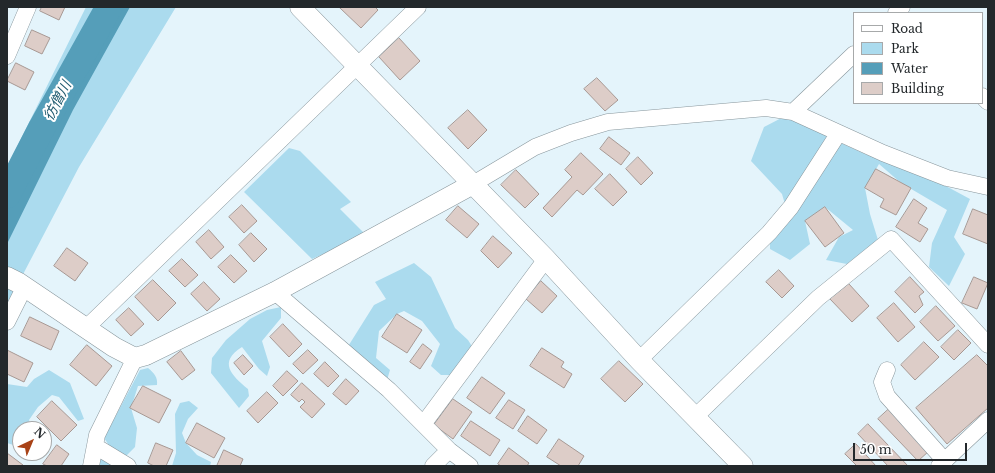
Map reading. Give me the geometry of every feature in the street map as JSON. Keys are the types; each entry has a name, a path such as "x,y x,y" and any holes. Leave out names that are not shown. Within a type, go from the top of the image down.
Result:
{"street":[{"path":"7,56 28,7"},
{"path":"300,7 546,259 639,360 696,416 743,466"},
{"path":"86,328 418,7"},
{"path":"794,112 853,55"},
{"path":"7,322 17,282 114,347 135,358 146,355 275,292 473,184 535,147 571,133 608,122 766,108 794,112 838,134 947,178 988,187"},
{"path":"639,360 769,233 791,207 838,134"},
{"path":"696,416 818,298 891,239 988,345"},
{"path":"424,423 546,259"},
{"path":"275,292 389,390 450,450 470,466"},
{"path":"91,466 97,435 135,358"},
{"path":"887,370 882,382 887,396 942,464 988,420"},
{"path":"95,446 128,466"},
{"path":"433,466 450,450"}],"green space":[{"path":"86,7 176,7 79,167 19,282 7,312 7,167"},
{"path":"793,112 834,140 867,155 909,163 970,199 954,237 965,254 949,286 929,267 932,243 947,210 901,183 879,164 865,188 870,214 878,240 847,264 826,260 839,237 853,230 825,207 805,221 810,244 790,260 770,249 770,241 789,218 782,194 751,161 764,127"},
{"path":"289,148 300,151 351,202 340,209 366,235 312,259 244,192"},
{"path":"414,263 431,277 455,328 468,340 473,348 459,375 441,375 431,366 440,344 422,321 404,311 397,314 379,331 376,358 390,370 387,380 347,348 374,305 386,299 375,282"},
{"path":"281,307 281,318 262,341 270,367 267,376 259,369 242,347 230,358 229,363 232,374 248,389 249,396 239,408 211,373 212,358 226,340 250,319 267,310"},
{"path":"148,368 155,375 157,385 138,386 131,408 137,428 135,447 121,461 129,466 93,466 99,448 119,460 104,438 140,370"},
{"path":"49,370 70,383 84,419 78,421 59,397 52,395 38,407 29,421 12,421 12,445 7,443 7,384 27,387 34,379"},
{"path":"189,401 198,408 188,419 182,433 186,443 197,455 211,462 210,466 172,466 176,453 175,414 180,403"}],"water":[{"path":"110,7 130,7 73,110 7,244 7,199 50,113"}],"building":[{"path":"42,7 65,7 59,20 40,11"},
{"path":"375,7 378,10 361,28 340,8"},
{"path":"32,30 50,38 42,54 25,46"},
{"path":"399,38 420,61 400,80 379,57"},
{"path":"16,63 34,72 25,90 7,81"},
{"path":"597,78 618,100 605,111 584,89"},
{"path":"468,110 487,130 468,149 448,128"},
{"path":"609,137 630,153 621,165 600,149"},
{"path":"581,153 603,174 583,195 577,190 552,217 543,208 572,177 565,170"},
{"path":"638,157 653,173 641,185 626,169"},
{"path":"876,169 911,188 896,215 880,207 884,199 865,188"},
{"path":"516,170 539,194 525,208 501,185"},
{"path":"610,174 627,192 613,206 595,189"},
{"path":"914,199 927,208 918,223 928,229 920,242 896,227"},
{"path":"242,205 257,221 244,233 229,217"},
{"path":"458,206 479,224 467,238 446,220"},
{"path":"825,207 844,233 825,247 805,221"},
{"path":"973,209 988,215 988,244 963,234"},
{"path":"209,230 224,247 211,259 196,242"},
{"path":"251,233 267,249 254,262 239,245"},
{"path":"493,236 512,253 498,268 481,251"},
{"path":"67,248 88,263 75,281 54,266"},
{"path":"231,255 247,271 234,283 218,267"},
{"path":"182,259 198,275 185,287 169,271"},
{"path":"779,270 794,286 782,298 766,282"},
{"path":"910,277 924,292 919,296 923,305 915,313 895,292"},
{"path":"974,277 988,283 977,309 962,303"},
{"path":"153,280 176,303 158,321 135,297"},
{"path":"541,281 557,296 542,313 526,299"},
{"path":"204,282 220,299 207,311 191,294"},
{"path":"849,284 869,306 852,322 830,299"},
{"path":"894,303 915,327 898,342 877,318"},
{"path":"936,306 955,326 938,341 920,322"},
{"path":"129,308 144,324 131,336 116,320"},
{"path":"397,314 422,330 407,353 382,337"},
{"path":"30,317 59,331 51,350 21,336"},
{"path":"283,324 302,344 289,357 270,337"},
{"path":"958,330 971,343 954,360 941,347"},
{"path":"924,342 939,357 915,380 901,365"},
{"path":"423,344 432,351 420,369 410,362"},
{"path":"87,345 112,366 96,386 70,365"},
{"path":"542,348 564,362 561,367 572,374 564,388 530,366"},
{"path":"7,350 33,363 24,382 7,374"},
{"path":"308,350 318,360 303,374 293,364"},
{"path":"181,351 195,370 182,380 167,362"},
{"path":"243,355 253,366 244,375 234,363"},
{"path":"977,355 988,366 988,408 947,444 916,408"},
{"path":"619,361 643,384 625,402 601,379"},
{"path":"325,362 339,376 328,387 314,374"},
{"path":"287,371 298,381 283,396 273,386"},
{"path":"482,377 505,393 490,414 467,398"},
{"path":"346,379 359,391 346,405 333,394"},
{"path":"302,383 325,404 312,418 300,407 305,402 302,399 299,402 291,395"},
{"path":"143,386 171,400 159,423 130,408"},
{"path":"267,392 278,403 258,423 247,411"},
{"path":"453,399 472,412 453,439 434,425"},
{"path":"509,400 525,410 513,429 496,418"},
{"path":"52,401 77,425 61,441 52,432 52,421 41,421 37,417"},
{"path":"889,409 929,451 918,461 878,419"},
{"path":"528,416 547,430 537,444 518,431"},
{"path":"471,421 500,440 490,456 461,436"},
{"path":"197,423 225,438 214,458 186,443"},
{"path":"868,424 908,466 888,466 858,434"},
{"path":"559,439 584,456 578,466 561,466 547,457"},
{"path":"156,443 173,450 166,466 154,466 148,463"},
{"path":"856,444 876,466 857,466 845,454"},
{"path":"57,445 69,454 61,466 47,466 43,464 45,461 52,461 52,452"},
{"path":"509,448 529,463 527,466 501,466 498,464"},
{"path":"224,450 243,459 240,466 217,466"},
{"path":"7,453 12,457 12,461 18,461 23,465 22,466 7,466"}],"waterway":[{"name":"彷僧川","path":"7,195 42,127 109,7"}]}
